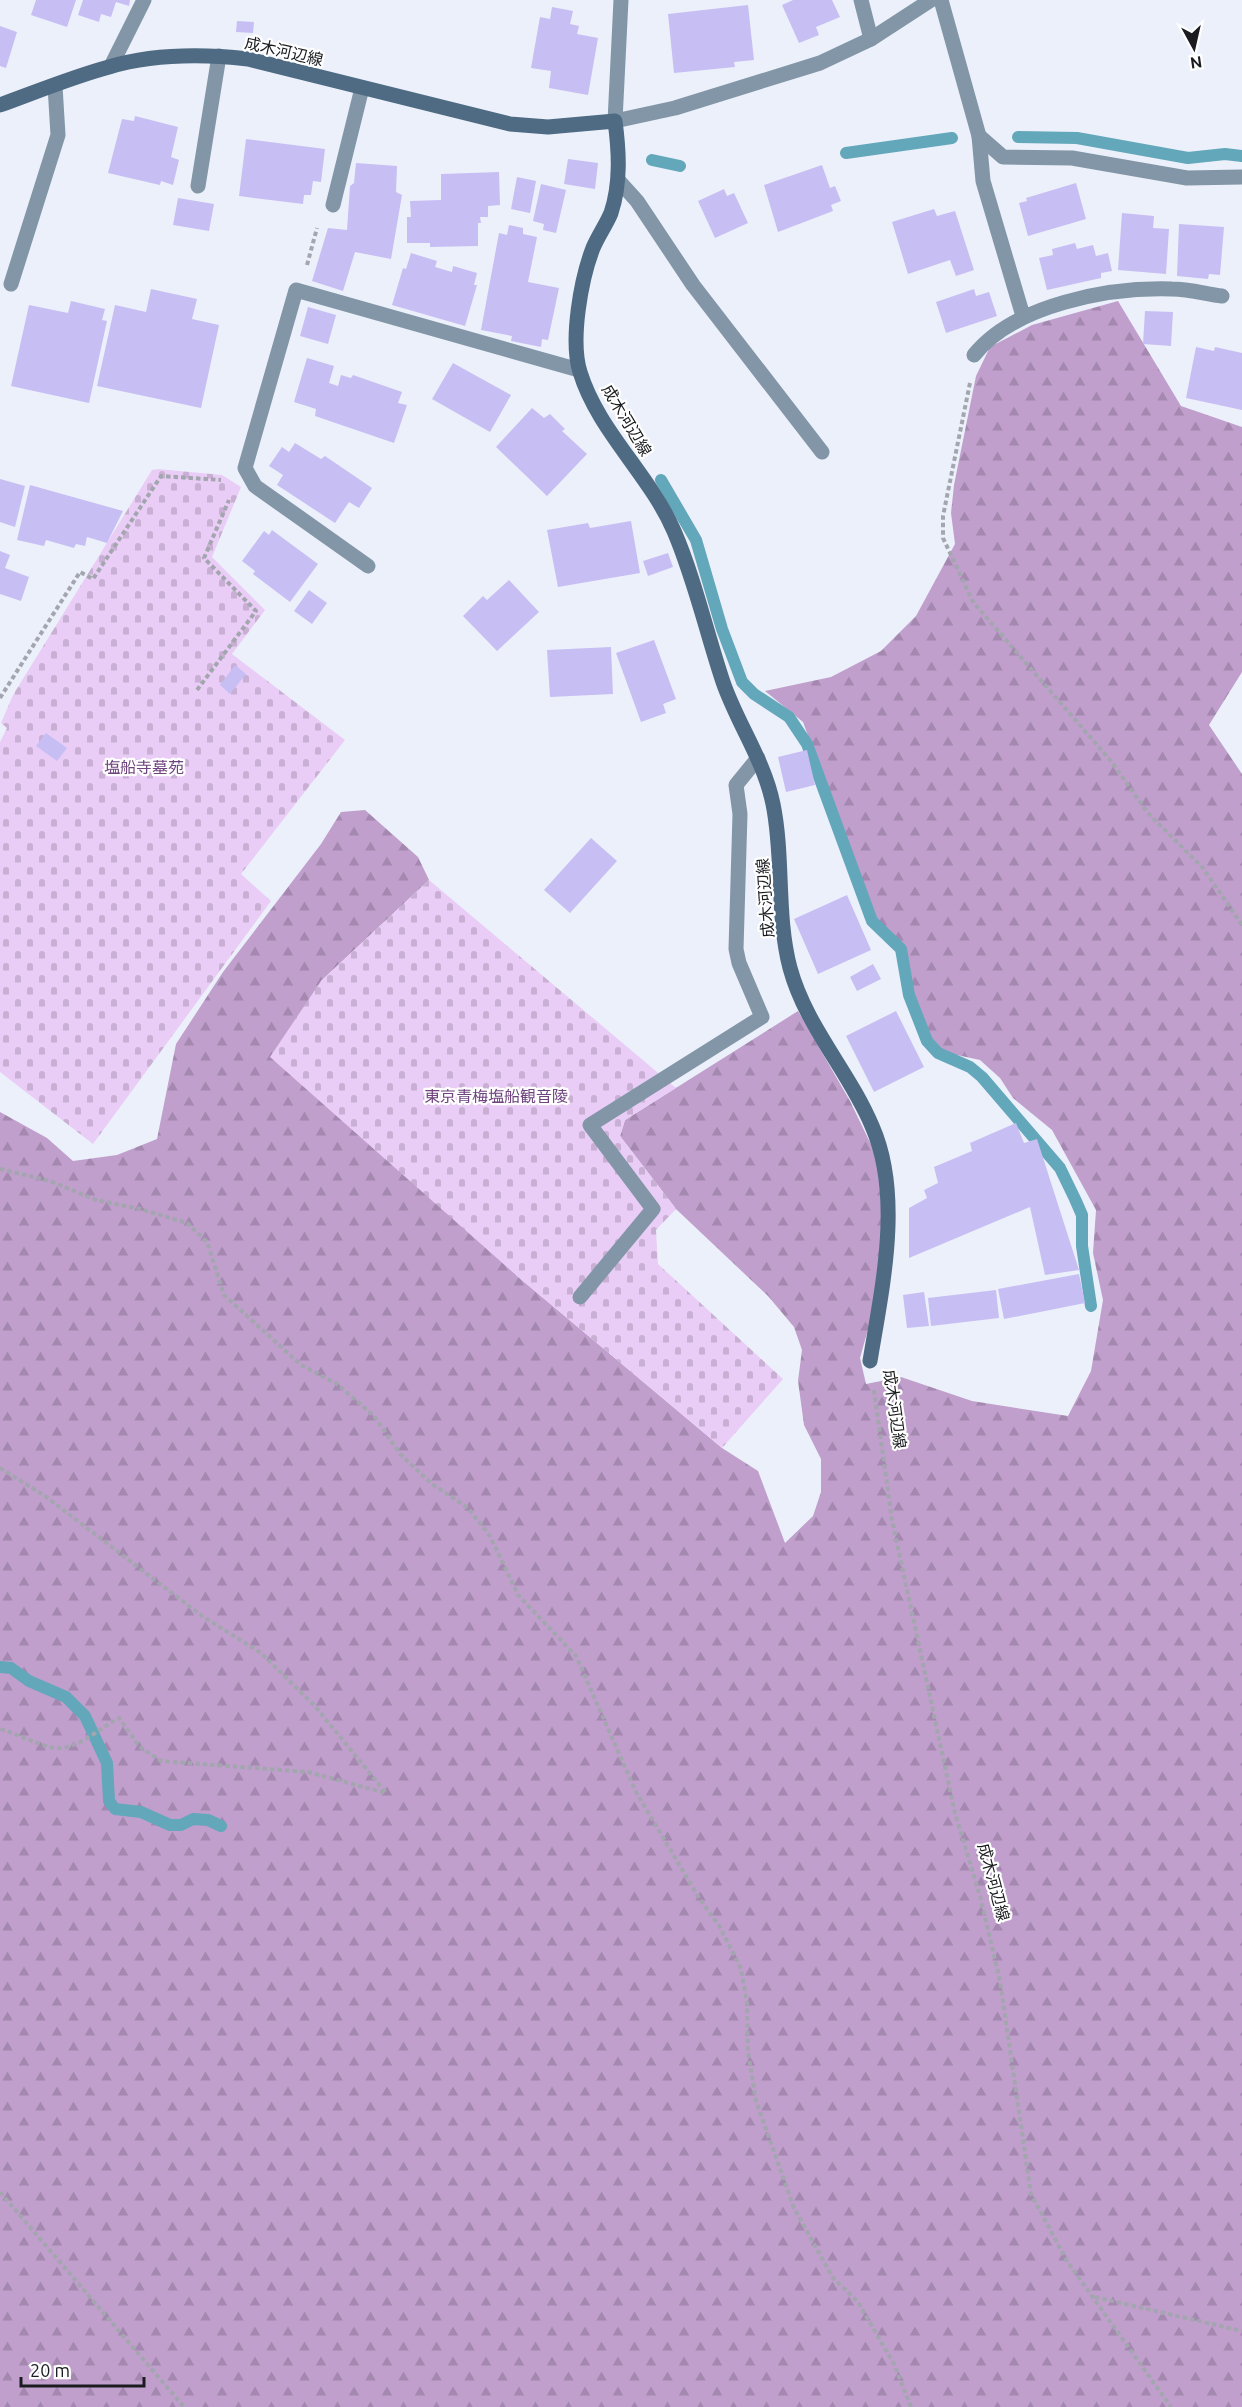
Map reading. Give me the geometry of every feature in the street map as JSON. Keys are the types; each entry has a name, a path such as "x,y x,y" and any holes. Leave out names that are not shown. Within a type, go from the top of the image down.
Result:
{"main road":[{"name":"成木河辺線","path":"0,105 111,66 188,56 219,56 248,59 510,124 549,127 615,121 618,180 611,212 593,249 581,290 577,344 579,370 600,414 672,526 692,575 724,685 758,759 772,800 778,835 784,937 790,967 800,997 818,1033 873,1127 882,1156 889,1200 881,1292 870,1361"}],"street":[{"path":"111,66 144,0"},
{"path":"621,0 615,121 650,115 789,74 871,39 931,0"},
{"path":"861,0 871,39"},
{"path":"941,0 980,136 982,182 1023,316"},
{"path":"198,186 219,56"},
{"path":"11,284 58,135 55,86"},
{"path":"333,205 362,88"},
{"path":"980,136 1003,157 1072,158 1186,178 1242,177"},
{"path":"618,180 637,201 693,285 822,452"},
{"path":"974,355 981,347 1023,316 1112,291 1174,289 1222,296"},
{"path":"368,566 241,475 296,290 579,370"},
{"path":"580,1297 653,1209 590,1125 762,1017 739,963 736,949 740,814 736,785 758,759"}],"path":[{"path":"296,290 305,273 319,221 333,205"},
{"path":"974,355 943,516 943,538 952,561 973,602 1111,761 1147,812 1203,868 1242,926"},
{"path":"0,698 80,572 93,579 161,476 241,475 204,558 256,611 197,690"},
{"path":"0,1169 50,1181 96,1200 140,1209 187,1223 207,1242 224,1295 301,1365 337,1384 374,1416 401,1455 432,1485 468,1508 490,1536 518,1596 576,1656 636,1792 699,1898 720,1927 741,1969 747,2003 748,2052 756,2101 794,2208 833,2278 858,2302 894,2364 911,2407"},
{"name":"成木河辺線","path":"870,1361 892,1520 955,1814 980,1896 1000,1981 1031,2194 1067,2261 1172,2407"},
{"path":"0,1468 45,1496 202,1616 261,1653 314,1706 387,1793 309,1772 161,1761 139,1746 119,1718 68,1748 51,1748 22,1735 0,1729"},
{"path":"0,2192 184,2407"},
{"path":"1094,2297 1242,2331"}],"green space":[{"path":"1118,301 1181,406 1242,427 1242,672 1209,725 1242,774 1242,2407 0,2407 0,1112 47,1138 73,1161 117,1155 157,1139 176,1044 223,972 321,844 341,812 365,810 418,857 429,880 321,981 517,1276 722,1448 758,1471 785,1543 813,1516 821,1492 821,1459 804,1425 798,1381 802,1350 794,1327 768,1296 676,1209 620,1136 625,1120 798,1011 850,1101 876,1155 883,1202 881,1254 872,1315 860,1358 866,1384 901,1377 972,1401 1068,1416 1091,1371 1103,1300 1093,1253 1096,1210 1052,1130 1013,1098 1000,1078 980,1060 943,1052 930,1036 915,1004 903,946 876,919 803,722 765,691 831,677 881,651 916,616 955,544 951,513 954,485 976,376 990,347 1032,325"},
{"name":"塩船寺墓苑","path":"152,470 222,475 241,487 212,557 265,610 232,654 345,740 241,874 271,901 93,1144 0,1072 0,742 7,728 1,723 13,695"},
{"name":"東京青梅塩船観音陵","path":"429,880 676,1088 625,1120 620,1136 676,1209 656,1230 658,1264 783,1379 722,1448 517,1276 270,1057 321,981"}],"building":[{"path":"36,0 76,0 67,27 31,15"},
{"path":"83,0 130,0 129,6 116,2 111,17 101,14 99,22 78,15"},
{"path":"793,0 832,0 840,17 816,27 819,35 799,43 782,5"},
{"path":"748,5 754,60 734,62 735,67 674,73 668,14"},
{"path":"552,7 573,11 570,24 579,26 577,34 598,38 588,95 549,88 551,71 531,68 540,17 550,19"},
{"path":"237,21 254,22 253,33 236,32"},
{"path":"0,26 17,32 6,68 0,66"},
{"path":"135,116 178,127 171,157 179,160 173,185 161,181 160,185 108,173 122,119 134,121"},
{"path":"246,139 325,149 321,182 313,181 311,195 304,195 303,204 239,196"},
{"path":"568,159 598,163 595,189 564,184"},
{"path":"356,163 397,166 396,192 402,195 391,259 355,252 343,291 312,281 328,228 347,230 350,186 354,183"},
{"path":"822,165 830,188 835,186 841,201 831,205 833,211 778,232 764,185"},
{"path":"499,172 500,205 488,206 488,217 480,217 478,246 430,247 430,243 407,243 407,217 411,217 410,201 441,200 441,174"},
{"path":"517,177 536,181 530,213 511,209"},
{"path":"1076,183 1086,219 1028,236 1019,203 1027,201 1026,198"},
{"path":"541,184 566,190 556,233 543,230 544,224 533,221"},
{"path":"724,189 727,196 734,193 748,223 715,238 698,201"},
{"path":"178,198 214,204 209,231 173,225"},
{"path":"934,209 937,216 955,211 974,270 956,276 950,260 908,274 892,222"},
{"path":"1122,213 1154,216 1153,228 1169,229 1166,274 1118,270"},
{"path":"1179,224 1224,227 1220,275 1209,274 1208,279 1177,276"},
{"path":"509,225 523,228 523,234 537,237 528,282 559,288 548,340 542,339 541,347 511,341 512,336 481,330 499,233 507,235"},
{"path":"1075,243 1077,249 1093,245 1096,256 1108,253 1112,271 1101,273 1101,278 1047,290 1039,258 1053,255 1052,249"},
{"path":"411,253 437,261 435,267 452,272 453,266 477,273 474,285 477,285 465,326 392,305 403,268 406,269"},
{"path":"151,289 197,299 192,319 219,325 201,408 97,386 115,305 146,312"},
{"path":"974,289 976,296 989,292 997,316 946,333 936,302"},
{"path":"71,301 105,309 102,320 107,321 89,403 11,386 29,305 68,313"},
{"path":"308,307 336,315 328,344 300,336"},
{"path":"1145,311 1173,312 1171,346 1143,344"},
{"path":"1196,347 1214,351 1215,347 1242,353 1242,410 1186,398"},
{"path":"307,358 334,366 329,383 338,386 341,375 351,378 353,375 402,392 398,403 407,405 394,443 315,416 316,409 294,402"},
{"path":"453,363 511,395 490,432 432,399"},
{"path":"532,408 544,418 550,414 565,429 562,431 587,454 547,496 496,447"},
{"path":"295,443 321,459 325,456 372,488 359,508 349,502 335,523 277,485 283,475 269,466 282,447 289,452"},
{"path":"0,479 25,486 15,527 0,522"},
{"path":"30,485 123,511 107,543 87,537 85,546 76,544 74,548 46,540 44,546 17,540"},
{"path":"631,521 640,573 558,587 547,530 588,523 590,528"},
{"path":"272,530 318,564 290,602 253,574 255,571 242,561 264,531 269,535"},
{"path":"0,551 10,555 5,568 29,577 21,601 0,594"},
{"path":"668,553 673,567 648,576 643,561"},
{"path":"509,580 539,612 497,651 463,616 483,596 487,600"},
{"path":"309,590 327,603 312,624 294,611"},
{"path":"654,640 676,699 663,704 666,713 641,722 616,653"},
{"path":"611,647 613,694 550,697 547,650"},
{"path":"235,665 246,674 230,694 220,685"},
{"path":"46,733 67,748 57,761 36,746"},
{"path":"807,750 815,785 786,792 778,757"},
{"path":"591,838 617,861 570,913 544,890"},
{"path":"847,895 871,950 818,974 794,919"},
{"path":"873,964 881,979 857,991 850,977"},
{"path":"896,1011 924,1067 874,1092 846,1036"},
{"path":"1016,1123 1024,1143 1037,1139 1079,1270 1045,1275 1030,1207 909,1258 909,1208 927,1198 924,1190 938,1183 934,1167 972,1151 970,1143"},
{"path":"1079,1274 1085,1303 1004,1319 998,1289"},
{"path":"996,1290 999,1318 931,1326 928,1298"},
{"path":"924,1292 929,1326 907,1328 903,1295"}],"waterway":[{"path":"1018,137 1077,138 1188,158 1225,154 1242,156"},
{"path":"846,153 952,138"},
{"path":"652,160 680,166"},
{"path":"661,480 696,540 722,629 742,682 754,694 789,717 807,744 872,921 901,949 909,995 927,1041 938,1053 970,1067 982,1077 1060,1168 1082,1215 1082,1246 1091,1306"},
{"path":"0,1667 11,1668 29,1681 66,1697 85,1716 107,1763 109,1801 115,1809 141,1812 170,1825 181,1825 193,1819 208,1820 221,1826"}]}
